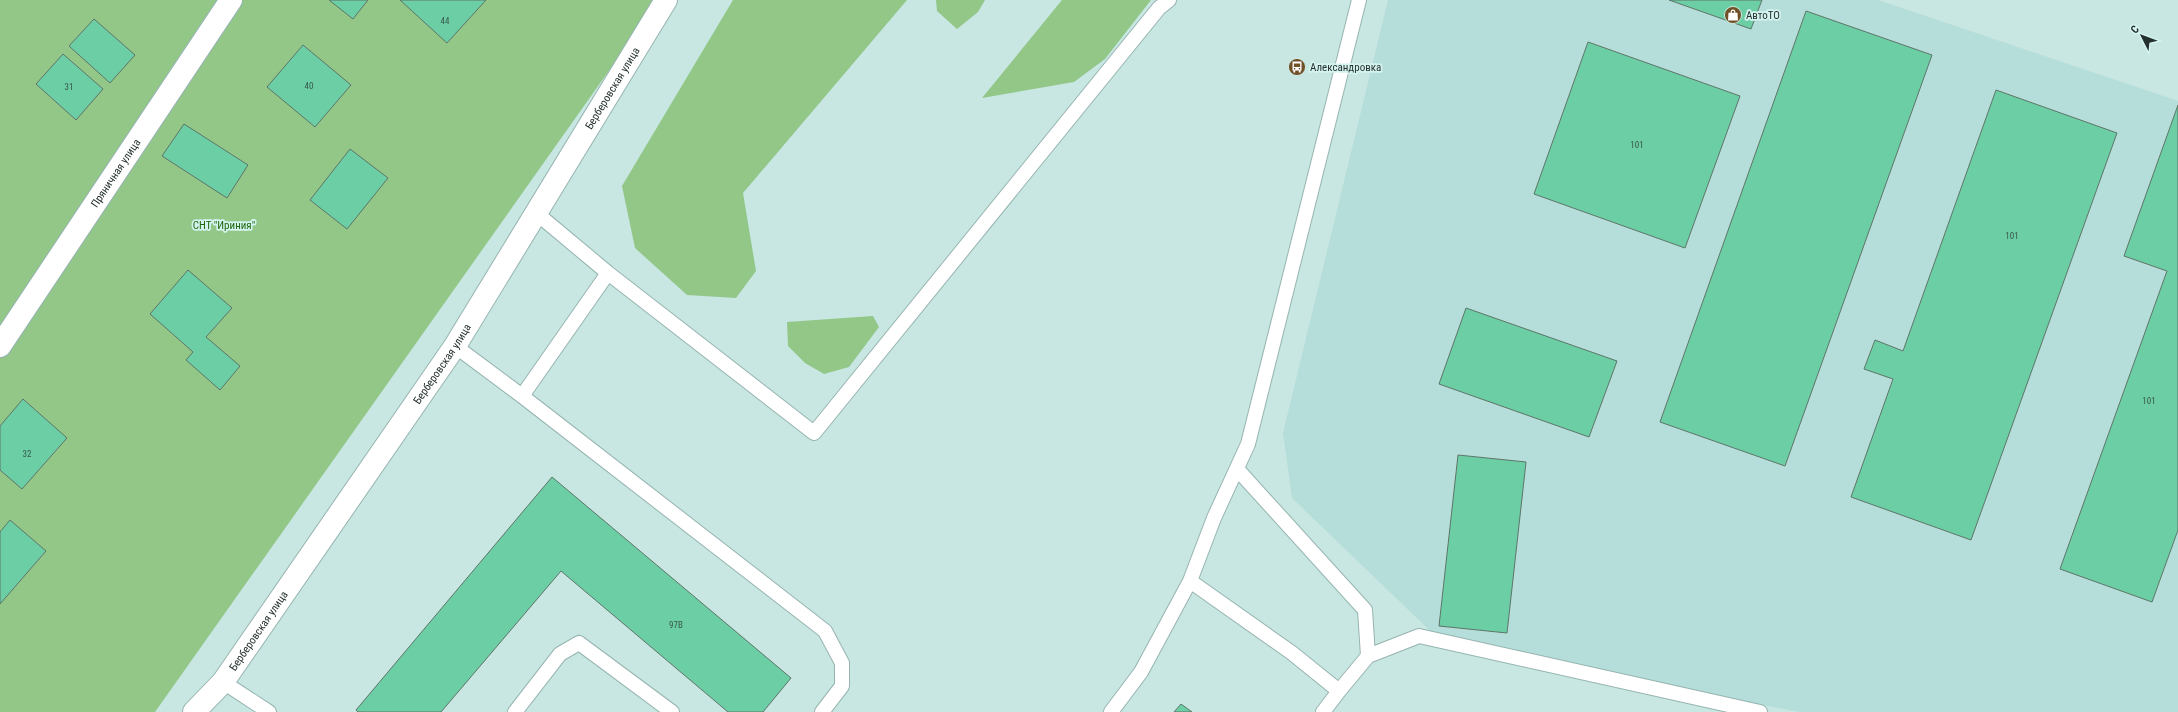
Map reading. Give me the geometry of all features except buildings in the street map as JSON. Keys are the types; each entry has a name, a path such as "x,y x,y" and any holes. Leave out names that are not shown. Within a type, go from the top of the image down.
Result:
{"street":[{"name":"Пряничная улица","path":"0,346 231,0"},
{"name":"Берберовская улица","path":"194,712 223,682 455,346 535,212 666,0"}],"lane":[{"path":"535,212 608,273 814,433 1159,8 1169,0"},
{"path":"1111,712 1141,672 1190,581 1214,518 1248,444 1359,0"},
{"path":"522,396 608,273"},
{"path":"455,346 522,396 825,631 842,663 842,686 822,712"},
{"path":"1237,469 1365,610 1368,656"},
{"path":"1190,581 1292,653 1339,691"},
{"path":"1323,712 1368,656 1419,636 1760,712"},
{"path":"514,712 560,654 579,643 672,712"},
{"path":"223,682 269,712"}],"shaded area":[{"path":"1388,0 1878,0 2178,101 2178,712 1800,712 1445,645 1292,498 1283,433"}],"green space":[{"name":"СНТ \"Ириния\"","path":"0,0 659,0 155,712 0,712"},
{"path":"733,0 907,0 743,193 756,271 736,298 687,295 635,248 622,186"},
{"path":"936,0 985,0 978,12 957,29 937,11"},
{"path":"1062,0 1151,0 1105,59 1074,82 982,98"},
{"path":"873,316 879,327 849,367 824,374 805,363 788,346 787,322"}],"place":[{"name":"АвтоТО","path":"1733,15"},
{"name":"Александровка","path":"1297,67"}]}
